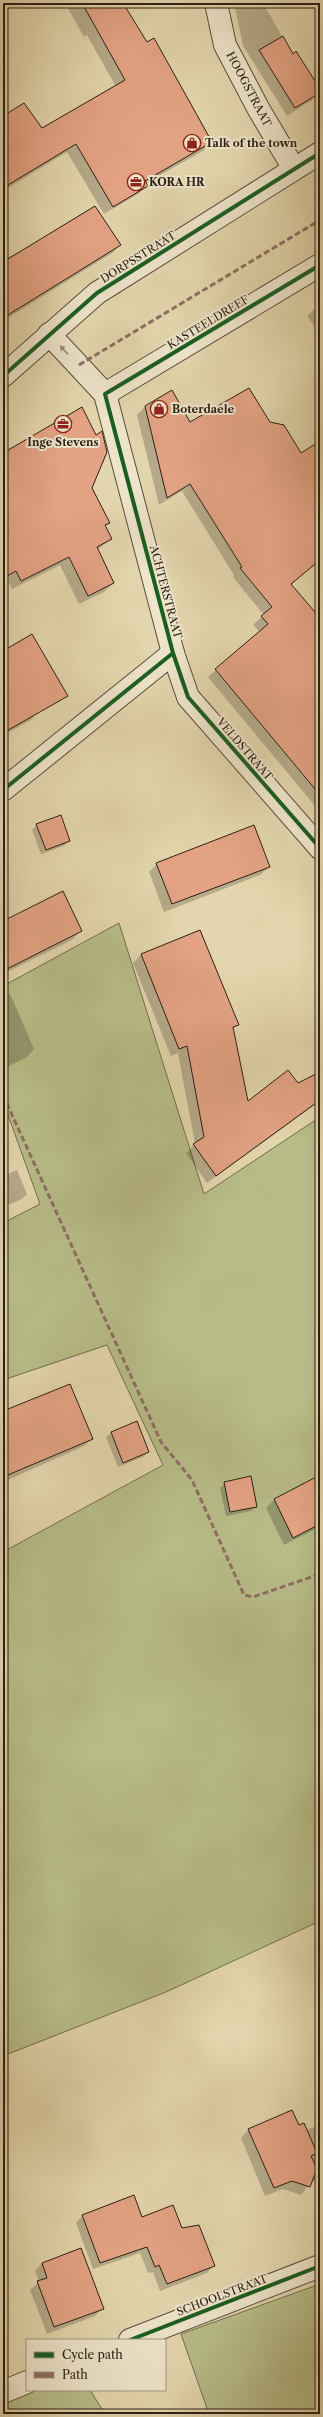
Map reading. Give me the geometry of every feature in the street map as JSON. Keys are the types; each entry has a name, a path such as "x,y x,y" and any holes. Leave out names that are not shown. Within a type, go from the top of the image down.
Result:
{"street":[{"name":"HOOGSTRAAT","path":"216,3 226,45 258,108 294,169"},
{"path":"294,169 320,154"},
{"name":"DORPSSTRAAT","path":"3,376 97,293 294,169"},
{"name":"KASTEELDREEF","path":"105,394 320,265"},
{"name":"ACHTERSTRAAT","path":"3,790 173,653 105,394 49,334"},
{"name":"VELDSTRAAT","path":"173,653 188,697 320,848"},
{"name":"SCHOOLSTRAAT","path":"133,2339 320,2266"},
{"path":"3,2392 26,2382"}],"green space":[{"path":"119,923 204,1194 320,1117 320,1921 166,1992 3,2056 3,1552 163,1465 107,1345 3,1380 3,1223 40,1204 3,1101 3,986"},
{"path":"320,2284 320,2414 209,2414 181,2334"},
{"path":"33,2391 91,2391 105,2414 3,2414 3,2404"}],"building":[{"path":"82,3 123,3 147,42 154,38 212,142 145,181 148,186 113,207 76,144 3,188 3,116 24,103 42,128 125,80"},
{"path":"283,36 293,54 296,51 320,89 320,93 295,108 259,50"},
{"path":"95,206 121,245 3,318 3,262"},
{"path":"249,388 270,422 284,425 301,453 320,441 320,560 291,584 320,618 320,795 215,669 268,624 261,616 272,607 240,568 242,567 190,484 167,498 145,406 172,390 190,422"},
{"path":"82,407 96,435 102,431 107,452 92,488 110,523 105,525 112,539 97,547 114,583 88,596 69,557 21,581 16,571 3,578 3,453"},
{"path":"32,634 68,696 3,733 3,651"},
{"path":"61,815 70,841 46,850 36,824"},
{"path":"254,825 270,867 172,904 156,863"},
{"path":"63,891 82,931 3,971 3,921"},
{"path":"200,930 239,1025 233,1027 248,1101 288,1070 298,1083 320,1072 320,1100 216,1176 193,1144 204,1137 187,1046 179,1049 141,954"},
{"path":"70,1384 93,1439 3,1477 3,1411"},
{"path":"137,1421 149,1452 123,1463 111,1432"},
{"path":"320,1475 320,1524 293,1538 274,1499"},
{"path":"251,1476 257,1507 230,1512 224,1482"},
{"path":"292,2110 299,2125 304,2123 317,2153 311,2156 317,2169 310,2187 292,2181 274,2188 248,2129"},
{"path":"134,2195 142,2217 173,2205 182,2228 199,2225 215,2266 167,2284 159,2265 155,2267 147,2247 100,2263 82,2215"},
{"path":"81,2248 104,2309 54,2327 37,2281 47,2278 42,2263"}],"marked path":[{"path":"79,365 320,220"},
{"path":"3,1095 161,1442 192,1480 244,1595 253,1597 320,1574"}],"cycle path":[{"path":"3,376 97,293 320,153"},
{"path":"320,265 105,394 173,653 188,697 320,848"},
{"path":"3,790 173,653"},
{"path":"133,2339 320,2266"}],"place":[{"name":"Talk of the town","path":"192,143"},
{"name":"KORA HR","path":"136,182"},
{"name":"Boterdaele","path":"159,409"},
{"name":"Inge Stevens","path":"63,424"}]}
